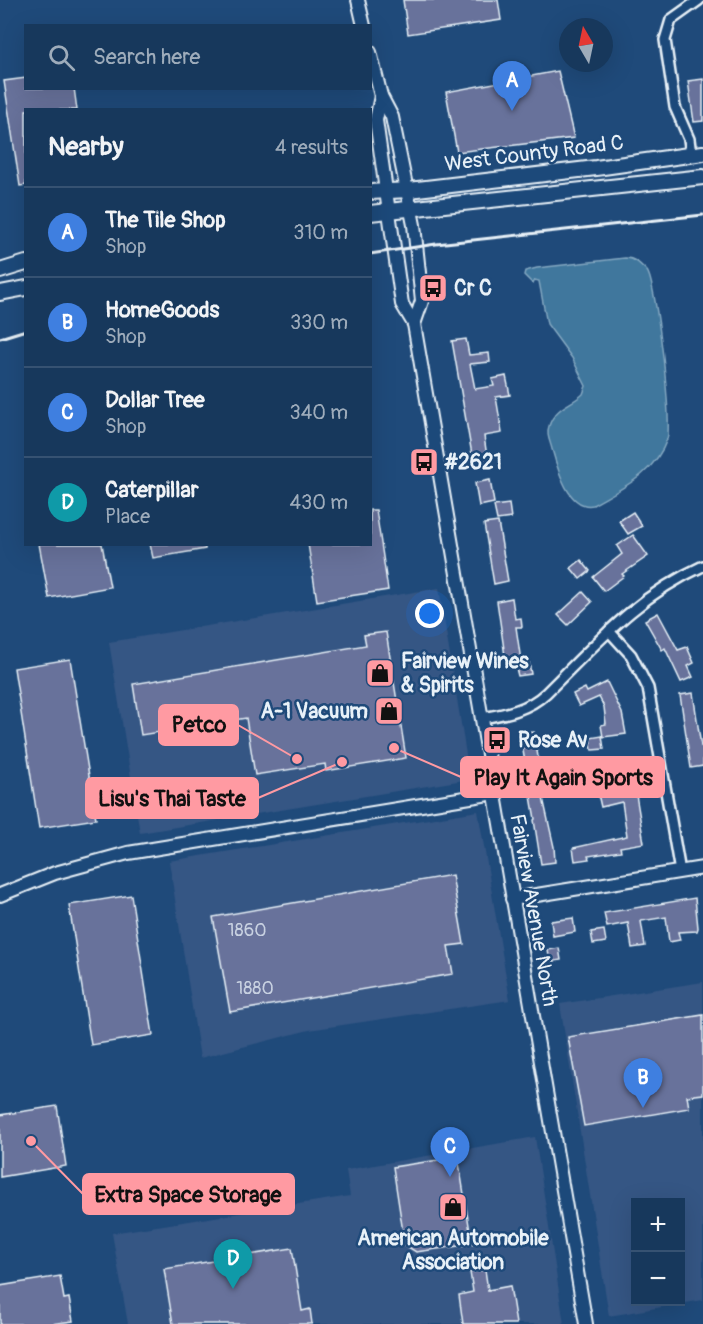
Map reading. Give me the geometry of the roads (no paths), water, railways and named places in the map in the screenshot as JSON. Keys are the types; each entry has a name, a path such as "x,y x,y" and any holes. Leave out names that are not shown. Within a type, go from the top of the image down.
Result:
{"main road":[{"name":"West County Road C","path":"372,192 409,190 596,168 697,153"},
{"name":"West County Road C","path":"372,213 703,177"},
{"path":"0,271 24,264"},
{"path":"0,294 24,288"}],"street":[{"path":"358,0 364,24"},
{"path":"697,153 675,107 665,40 671,20 699,0"},
{"name":"Fairview Avenue North","path":"372,60 381,96 392,117 409,190 422,301 414,324"},
{"name":"Fairview Avenue North","path":"381,96 376,120 402,304 414,324 586,1324"},
{"path":"482,718 517,711 530,705 546,693 640,603 658,590 703,566"},
{"path":"609,631 631,655 648,688 680,872"},
{"path":"0,895 55,873 128,853 495,793"},
{"path":"512,899 703,868"}],"railway":[{"path":"372,254 436,244 703,215"},
{"path":"0,338 24,331"}],"place":[{"name":"The Tile Shop","path":"512,111"},
{"name":"Cr C","path":"433,288"},
{"name":"#2621","path":"424,462"},
{"name":"Fairview Wines & Spirits","path":"380,673"},
{"name":"A-1 Vacuum","path":"389,711"},
{"name":"Rose Av","path":"497,740"},
{"name":"Play It Again Sports","path":"394,748"},
{"name":"Petco","path":"297,759"},
{"name":"Lisu's Thai Taste","path":"342,762"},
{"name":"HomeGoods","path":"643,1108"},
{"name":"Extra Space Storage","path":"31,1141"},
{"name":"Dollar Tree","path":"450,1177"},
{"name":"American Automobile Association","path":"453,1207"},
{"name":"Caterpillar","path":"233,1289"}]}
